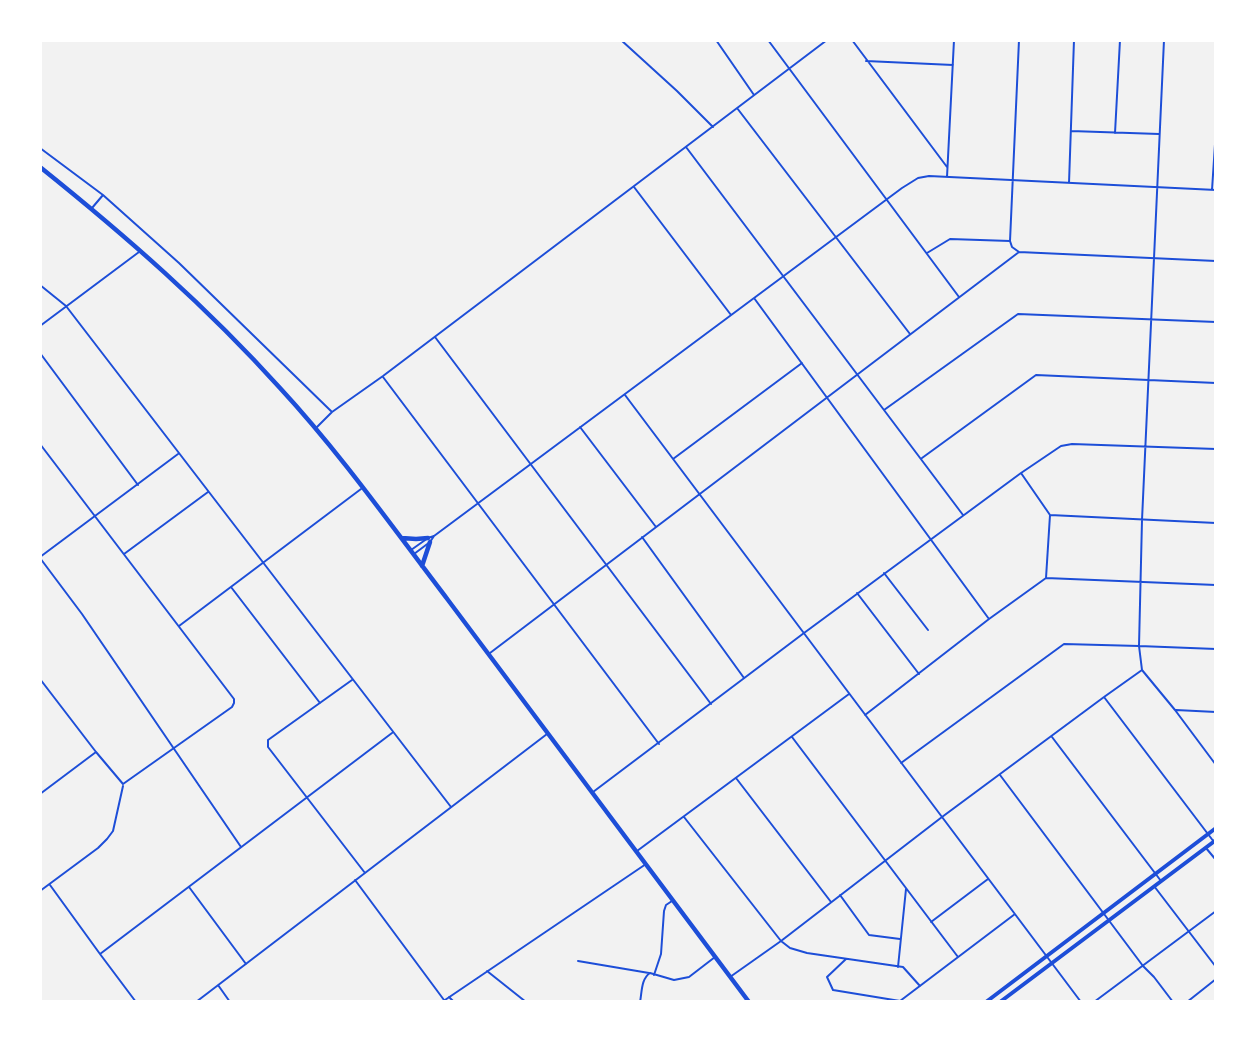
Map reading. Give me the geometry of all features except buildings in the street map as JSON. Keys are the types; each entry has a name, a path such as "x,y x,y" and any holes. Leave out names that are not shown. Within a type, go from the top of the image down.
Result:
{"highway":[{"path":"40,167 142,250 233,338 316,428 363,486 594,792 749,1002"},
{"path":"402,538 431,539 422,566"}],"main road":[{"path":"986,1002 1215,828"},
{"path":"1000,1002 1215,841"}],"street":[{"path":"621,40 713,127"},
{"path":"716,40 754,95"},
{"path":"768,40 959,297"},
{"path":"316,428 332,412 435,337 827,40"},
{"path":"852,40 947,167"},
{"path":"947,177 954,40"},
{"path":"1019,40 1012,180 1010,241 1012,247 1019,252 1215,261"},
{"path":"1069,183 1074,40"},
{"path":"1115,133 1119,40"},
{"path":"1164,40 1145,446 1139,646 1142,670 1215,765"},
{"path":"866,61 953,65"},
{"path":"737,108 910,334"},
{"path":"412,552 910,182 928,176 1214,190 1215,129"},
{"path":"1071,131 1159,134"},
{"path":"686,147 963,515"},
{"path":"40,148 103,195 179,263 332,412"},
{"path":"634,187 731,315"},
{"path":"92,208 103,195"},
{"path":"927,254 951,239 1010,241"},
{"path":"40,326 142,250"},
{"path":"489,654 1019,252"},
{"path":"40,285 66,306 451,807"},
{"path":"754,298 989,619"},
{"path":"884,411 1018,314 1215,322"},
{"path":"435,337 711,704"},
{"path":"40,353 138,485"},
{"path":"673,459 802,363"},
{"path":"921,459 1036,375 1215,383"},
{"path":"383,376 659,744"},
{"path":"625,395 1081,1002"},
{"path":"580,427 656,527"},
{"path":"40,444 234,699 232,707 123,784 112,831 107,839 40,891"},
{"path":"594,792 930,539 1021,473 1067,444 1215,449"},
{"path":"179,454 40,557 82,614 241,847"},
{"path":"1021,473 1050,516 1046,578"},
{"path":"178,627 363,486"},
{"path":"124,554 208,492"},
{"path":"1050,516 1215,523"},
{"path":"642,537 744,678"},
{"path":"884,573 928,630"},
{"path":"865,715 1046,578 1215,585"},
{"path":"231,587 320,703"},
{"path":"858,593 918,674"},
{"path":"901,763 1064,644 1215,649"},
{"path":"730,977 1142,670"},
{"path":"40,680 123,784"},
{"path":"352,680 268,740 267,744 365,873"},
{"path":"637,851 850,694"},
{"path":"1104,697 1215,841"},
{"path":"1175,710 1215,712"},
{"path":"100,954 393,732"},
{"path":"196,1002 549,733"},
{"path":"1052,736 1161,881"},
{"path":"792,737 958,957"},
{"path":"40,794 96,752"},
{"path":"1000,774 1102,913 1173,1002"},
{"path":"736,778 831,902"},
{"path":"684,817 781,941 790,948 814,955 898,966 904,968 920,986"},
{"path":"1206,848 1215,860"},
{"path":"355,880 443,1001 646,864"},
{"path":"931,922 988,879"},
{"path":"50,885 136,1002"},
{"path":"1154,886 1215,967"},
{"path":"189,887 246,964"},
{"path":"898,966 906,889"},
{"path":"840,895 869,934 900,939"},
{"path":"654,975 661,954 664,910 666,905 673,901"},
{"path":"1094,1002 1215,911"},
{"path":"847,959 827,977 834,990 901,1000 1015,914"},
{"path":"578,961 674,980 689,977 715,957"},
{"path":"487,971 526,1002"},
{"path":"640,1002 645,976 650,974"},
{"path":"1186,1002 1215,979"},
{"path":"218,985 230,1002"},
{"path":"449,997 454,1002"}]}
